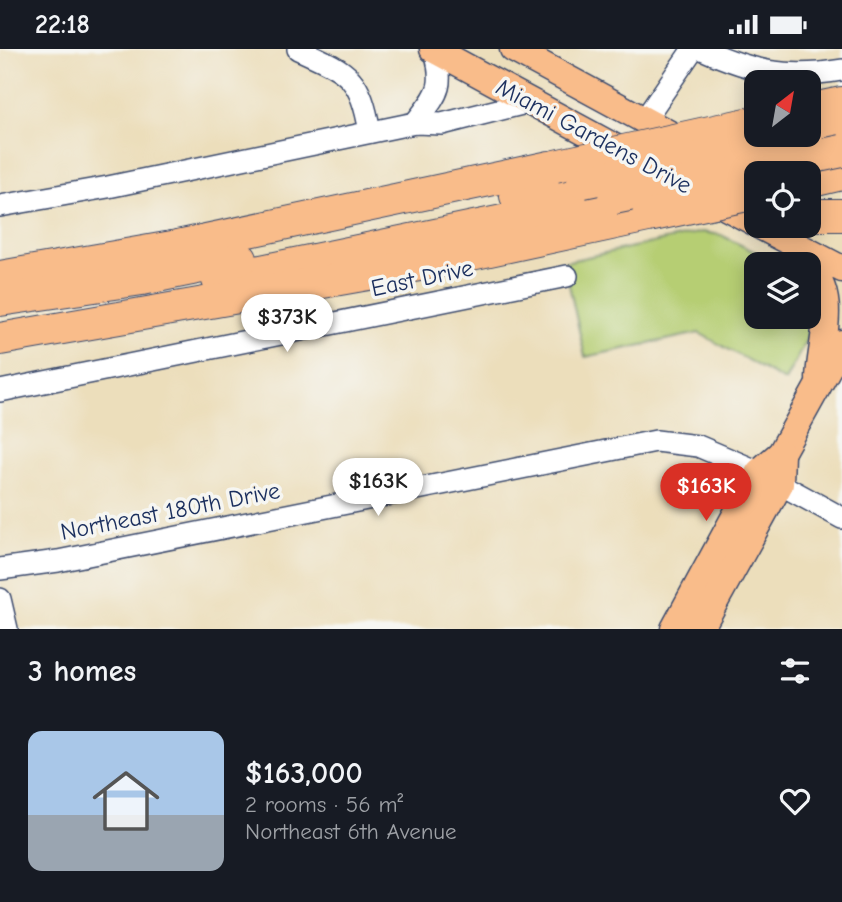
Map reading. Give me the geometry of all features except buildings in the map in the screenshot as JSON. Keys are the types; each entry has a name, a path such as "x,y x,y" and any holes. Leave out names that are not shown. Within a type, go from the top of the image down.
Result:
{"highway":[{"path":"821,107 842,103"},
{"path":"0,277 178,246 744,125"},
{"path":"821,132 842,127"},
{"path":"0,300 142,279 376,230 394,222 751,147"},
{"path":"0,339 425,264 842,151"},
{"path":"821,164 842,159"},
{"path":"821,178 842,174"},
{"path":"0,319 99,304 630,207 744,183"},
{"path":"630,207 744,194"},
{"path":"178,246 217,254 373,221 394,222"}],"main road":[{"name":"Miami Gardens Drive","path":"513,49 744,173"},
{"name":"Miami Gardens Drive","path":"434,50 744,217"},
{"path":"775,238 792,252"},
{"name":"Miami Gardens Drive","path":"783,238 842,269"},
{"path":"818,386 827,305 821,284"},
{"path":"700,629 781,453 842,343"},
{"path":"674,629 769,478"}],"street":[{"path":"298,49 352,80 364,99 370,132"},
{"path":"645,119 693,49"},
{"path":"702,49 752,69 782,75 842,70"},
{"path":"415,123 439,91 441,71 434,50"},
{"path":"0,206 108,187 415,123 442,124 530,102"},
{"name":"East Drive","path":"0,391 566,276"},
{"name":"Northeast 180th Drive","path":"0,569 72,558 656,441 698,446 769,478 842,518"},
{"path":"0,599 7,629"}],"green space":[{"path":"702,232 721,235 755,252 744,252 744,329 810,329 785,381 699,333 585,357 564,262"}]}
